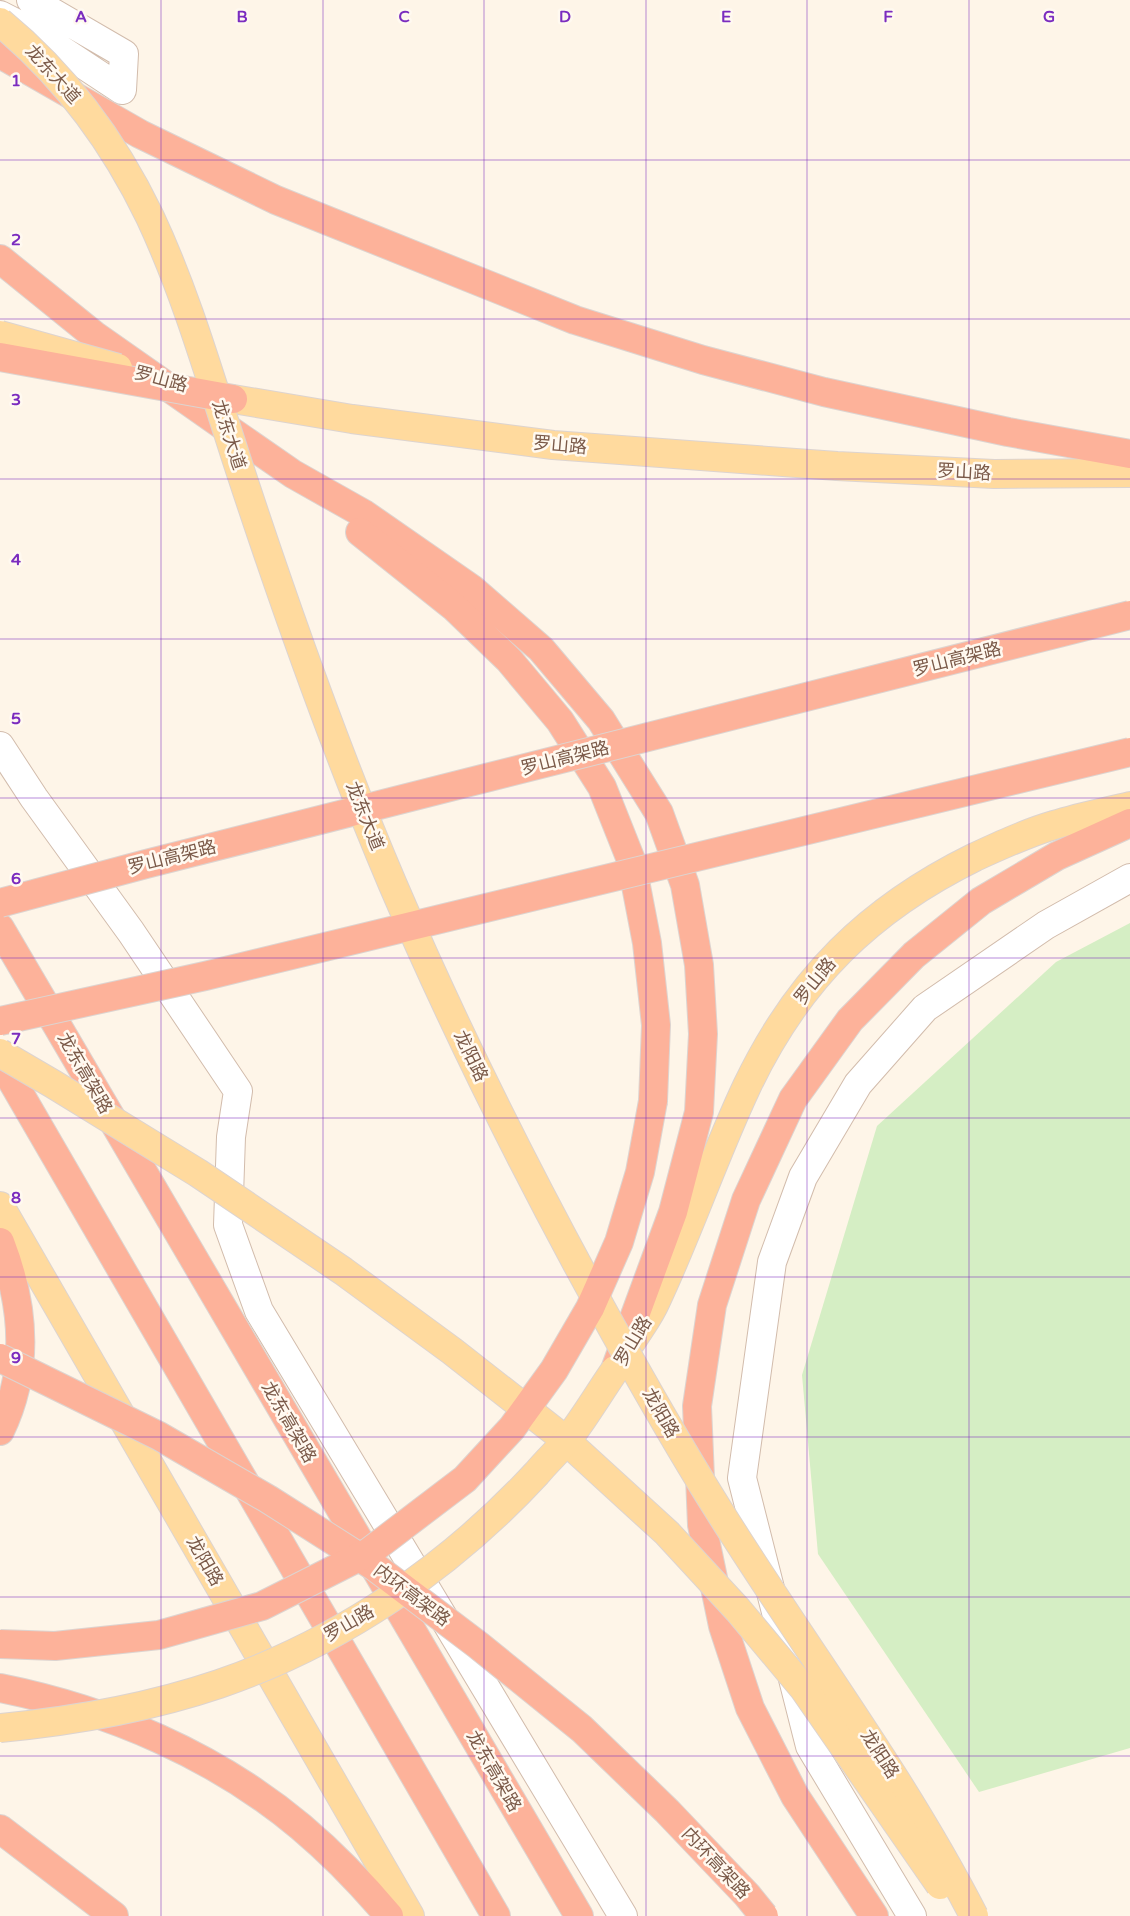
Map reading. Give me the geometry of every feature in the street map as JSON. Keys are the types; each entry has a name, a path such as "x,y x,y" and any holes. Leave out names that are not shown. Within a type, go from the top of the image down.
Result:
{"highway":[{"path":"0,54 140,134 276,200 575,320 703,360 824,392 1008,432 1130,454"},
{"path":"0,259 94,335 293,474 364,514 472,589 541,649 600,720 659,813 684,885 699,965 704,1034 699,1112 649,1301 615,1370"},
{"path":"0,357 233,399"},
{"path":"0,1644 54,1646 159,1635 262,1606 370,1552 465,1479 512,1428 554,1370 590,1308 619,1242 640,1172 653,1101 656,1025 647,942 631,860 602,787 560,721 508,660 454,607 357,529 293,474"},
{"name":"罗山高架路","path":"0,903 155,861 1130,615"},
{"path":"0,1021 205,976 1130,752"},
{"path":"874,1916 795,1796 750,1708 722,1626 702,1525 697,1406 712,1305 746,1200 794,1099 850,1020 914,955 981,901 1057,856 1130,823"},
{"name":"龙东高架路","path":"0,928 579,1916"},
{"path":"0,1034 205,976"},
{"path":"0,1060 496,1916"},
{"path":"0,1242 8,1263 20,1309 21,1356 9,1412 0,1431"},
{"name":"内环高架路","path":"0,1358 159,1436 268,1499 375,1567 478,1644 582,1729 667,1811 764,1916"},
{"path":"0,1688 98,1713 140,1730 198,1759 251,1789 301,1827 354,1876 389,1916"},
{"path":"0,1829 114,1916"}],"main road":[{"name":"龙东大道","path":"0,22 21,39 72,93 112,148 149,215 174,274 196,335 302,655 343,763 393,885"},
{"name":"罗山路","path":"0,335 233,399 352,419 553,445 837,466 994,474 1130,473"},
{"name":"罗山路","path":"649,1301 747,1086 774,1035 808,986 851,939 894,904 948,871 1001,845 1054,825 1130,806"},
{"name":"龙阳路","path":"393,885 447,1005 512,1140 640,1377 716,1506 893,1773 948,1865 974,1916"},
{"path":"0,1053 198,1173 335,1266 452,1350 563,1438 667,1533 738,1610 798,1682 871,1784 959,1916"},
{"name":"龙阳路","path":"0,1206 410,1916"},
{"name":"罗山路","path":"0,1728 50,1723 133,1708 218,1684 292,1655 362,1618 448,1558 507,1505 568,1439 615,1370"}],"lane":[{"path":"0,15 37,34 122,90 124,54 31,0"},
{"path":"0,746 34,798 130,932 238,1091 231,1137 228,1225 259,1311 623,1916"},
{"path":"912,1916 810,1746 742,1478 772,1262 803,1177 858,1084 925,1008 1046,925 1130,878"}],"green space":[{"path":"1130,923 1130,1748 979,1792 818,1554 802,1375 877,1126 1056,962"}]}
